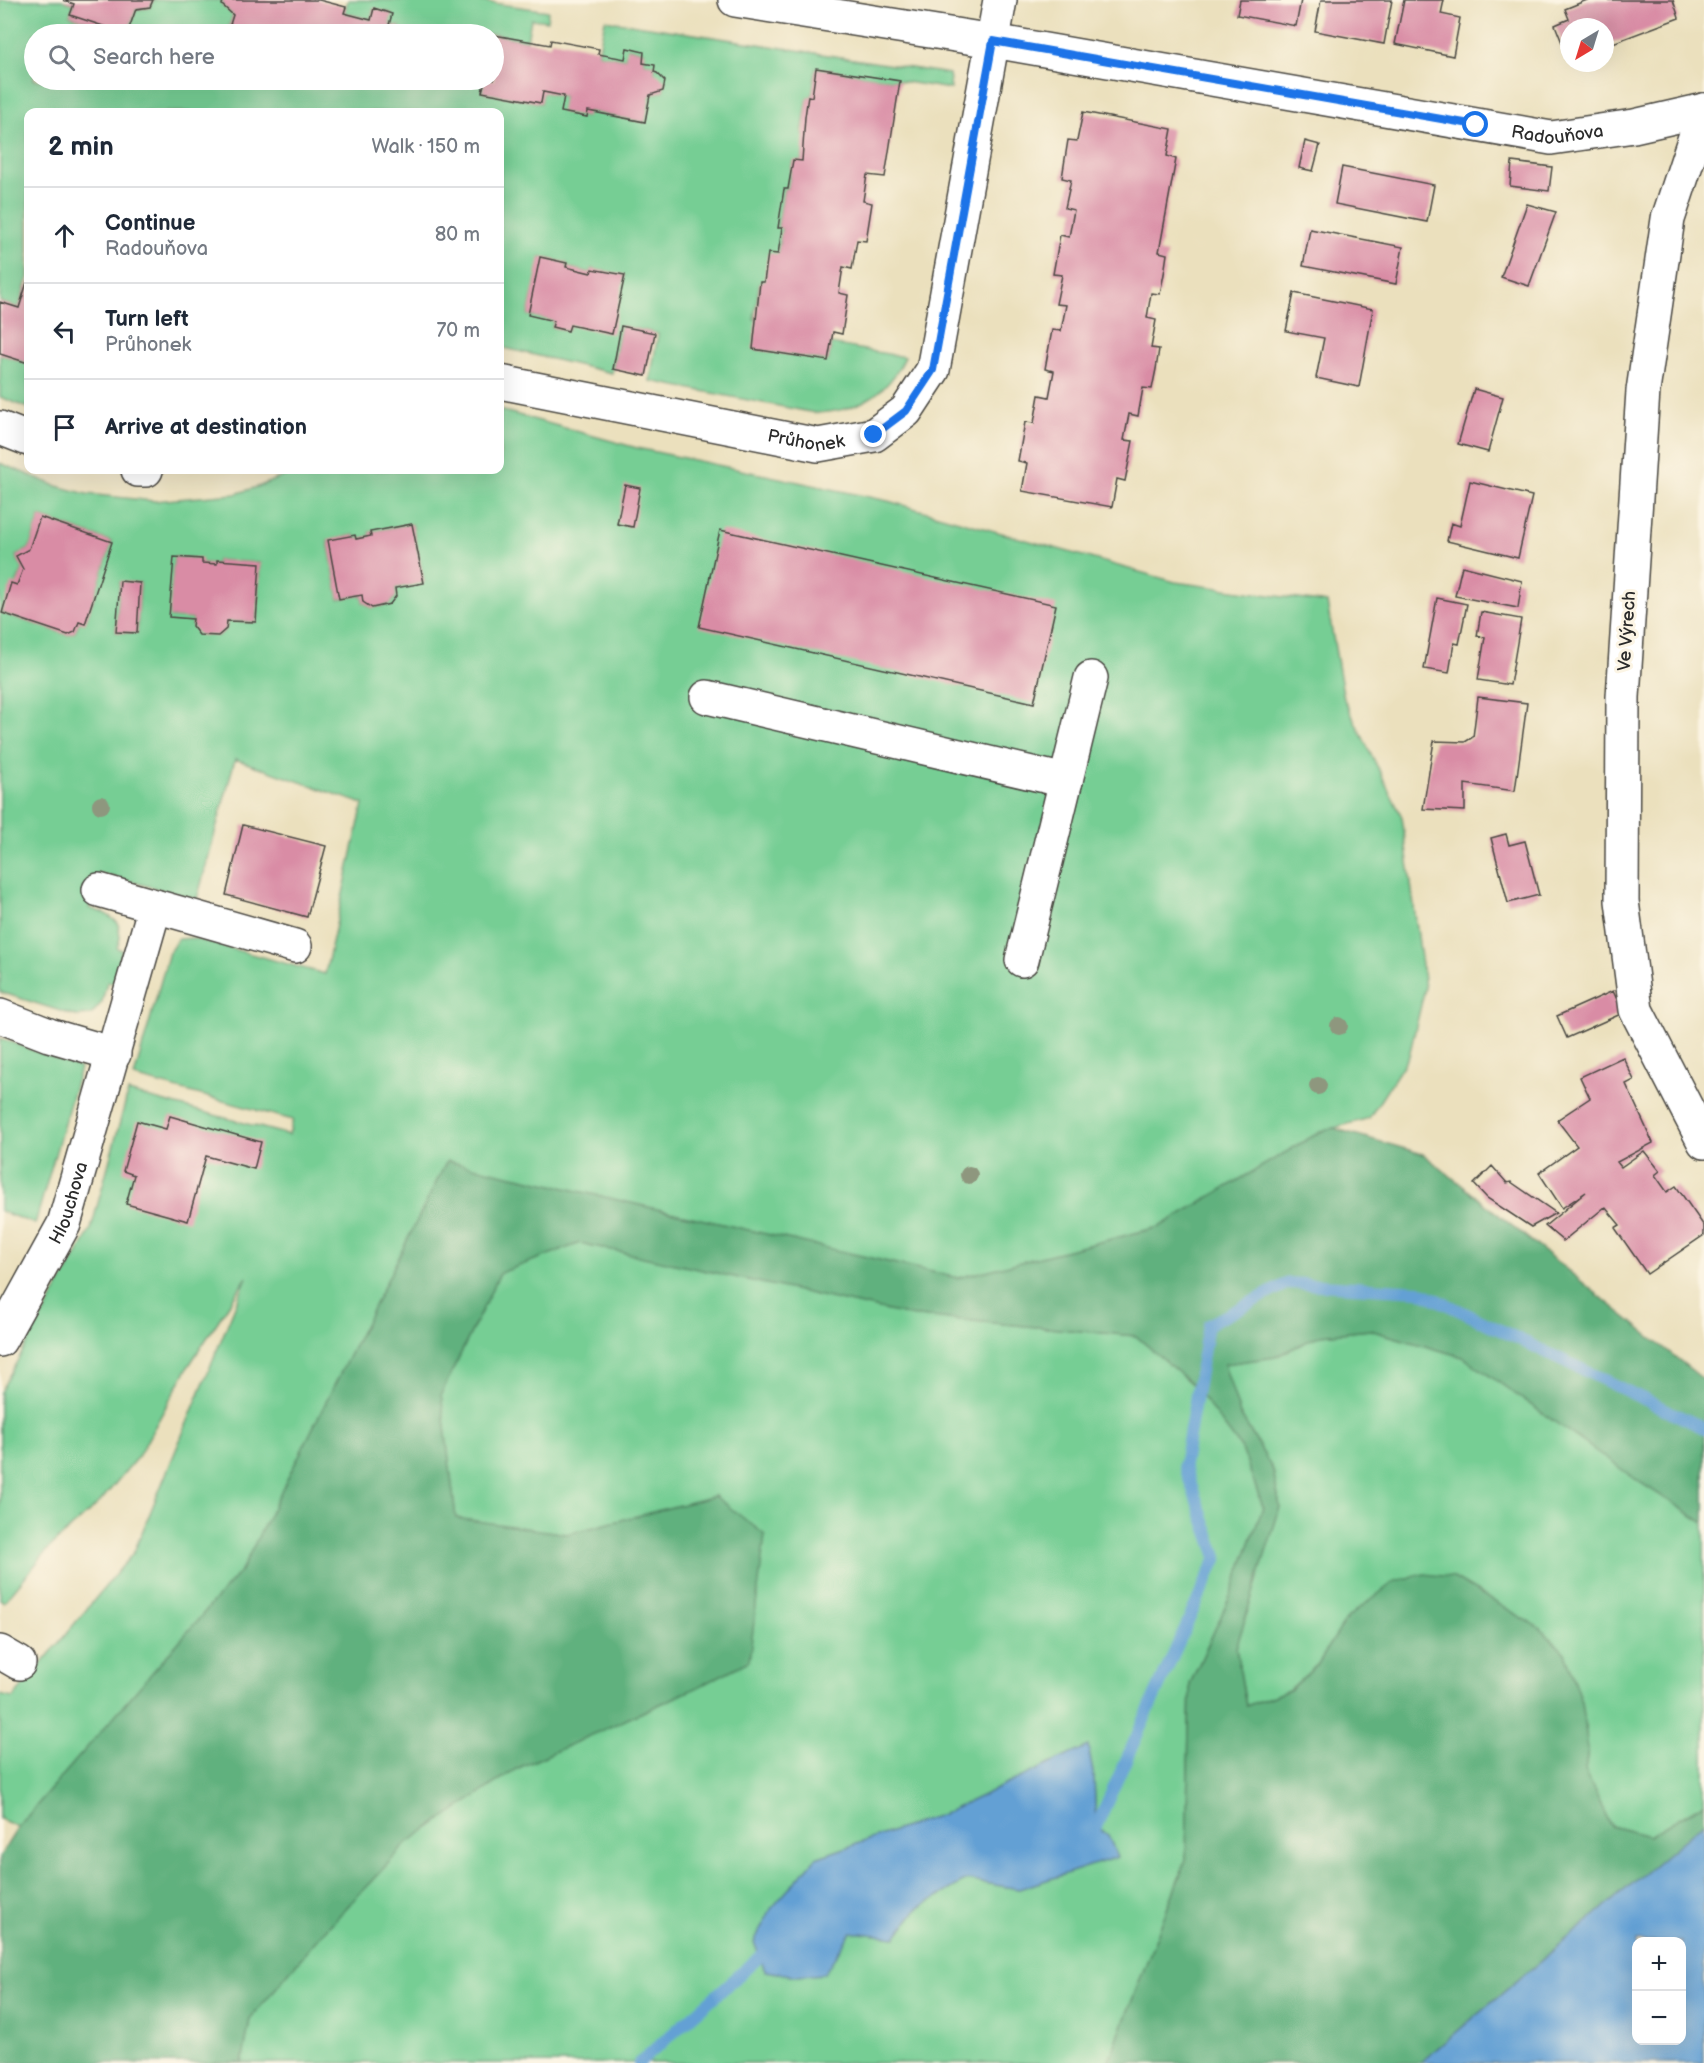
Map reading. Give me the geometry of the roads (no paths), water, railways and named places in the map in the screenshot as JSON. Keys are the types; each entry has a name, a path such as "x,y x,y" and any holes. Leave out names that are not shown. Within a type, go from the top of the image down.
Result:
{"street":[{"name":"Radouňova","path":"735,0 993,41 1551,138 1634,126 1704,110"},
{"name":"Průhonek","path":"504,383 818,445 874,435 906,411 933,370 1000,0"},
{"name":"Ve Výrech","path":"1704,110 1668,219 1643,391 1623,697 1622,902 1636,1010 1704,1142"},
{"path":"0,428 24,438"},
{"path":"1022,960 1091,678"},
{"path":"707,697 1066,781"},
{"path":"99,890 294,946"},
{"name":"Hlouchova","path":"0,1340 64,1224 155,906"},
{"path":"0,1016 114,1054"}],"water":[{"path":"1088,1746 1094,1778 1096,1827 1108,1835 1117,1857 1019,1889 966,1880 917,1909 896,1937 851,1932 824,1974 797,1976 765,1971 754,1942 771,1909 816,1858 943,1814"},
{"path":"1704,1823 1704,2063 1420,2063"}],"waterway":[{"path":"1083,1832 1096,1827 1217,1557 1184,1465 1208,1325 1288,1283 1419,1291 1704,1428"},
{"path":"639,2063 771,1947"}]}
